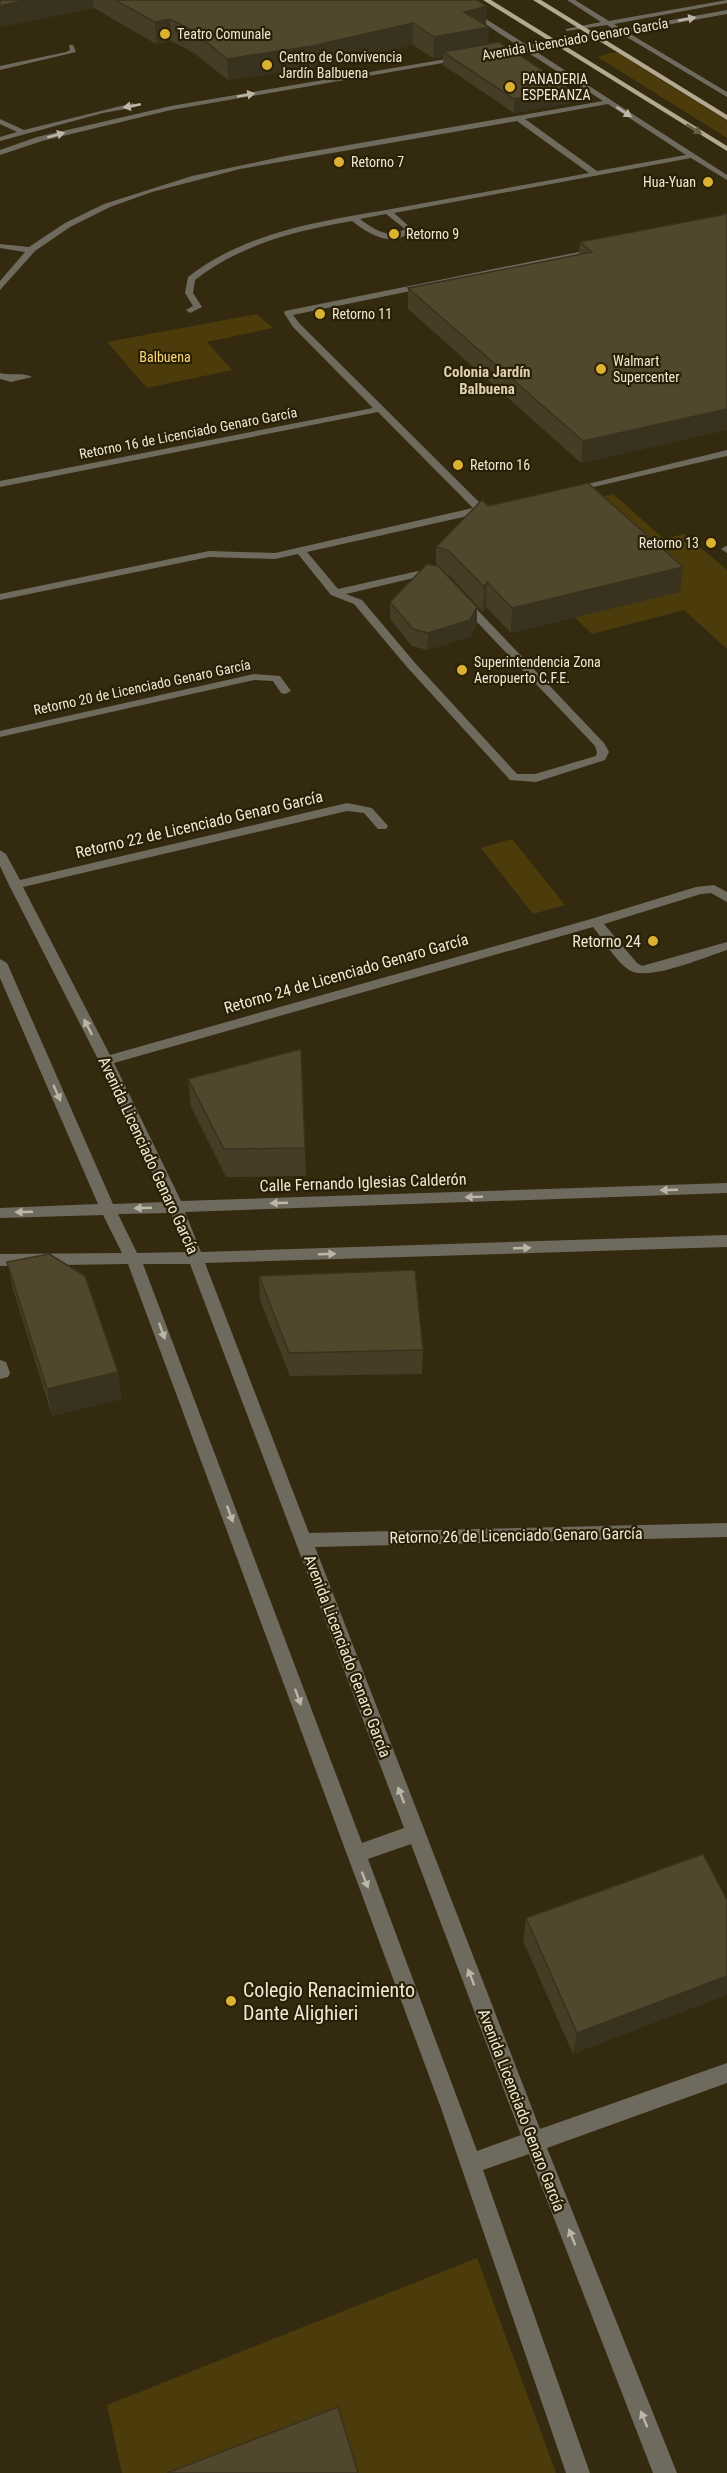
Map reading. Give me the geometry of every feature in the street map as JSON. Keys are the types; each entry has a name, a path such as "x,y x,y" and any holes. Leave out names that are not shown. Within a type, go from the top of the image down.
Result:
{"main road":[{"path":"486,0 727,149"},
{"path":"536,0 727,118"}],"street":[{"path":"452,0 510,40 727,178"},
{"path":"570,0 727,95"},
{"name":"Avenida Licenciado Genaro García","path":"561,31 727,1"},
{"name":"Avenida Licenciado Genaro García","path":"0,153 40,139 115,119 727,12"},
{"name":"Avenida Licenciado Genaro García","path":"531,36 552,33"},
{"name":"Avenida Licenciado Genaro García","path":"499,42 521,38"},
{"path":"0,68 72,53 74,49 71,46"},
{"path":"204,93 214,101"},
{"path":"0,287 31,250 57,232 110,205 199,177 608,102"},
{"path":"0,139 137,105"},
{"path":"518,118 596,174"},
{"path":"0,121 22,132"},
{"path":"189,310 198,307 189,293 191,279 222,256 270,237 353,218 692,156"},
{"path":"353,218 377,236 391,236 406,233 409,230 388,212"},
{"path":"0,246 31,250"},
{"path":"481,510 296,325 288,313 613,248"},
{"path":"0,376 10,379 27,377"},
{"name":"Retorno 16 de Licenciado Genaro García","path":"0,484 381,409"},
{"path":"559,491 724,453"},
{"path":"0,597 209,554 275,556 492,507"},
{"path":"301,551 335,593 358,602 411,665 514,777 536,778 601,758 603,752 600,745 447,583 427,574 418,574 335,593"},
{"name":"Retorno 20 de Licenciado Genaro García","path":"0,734 254,677 276,678 285,691"},
{"name":"Retorno 22 de Licenciado Genaro García","path":"15,885 347,807 360,806 369,809 382,826"},
{"name":"Avenida Licenciado Genaro García","path":"0,854 106,1061 176,1207 534,2141 665,2473"},
{"name":"Retorno 24 de Licenciado Genaro García","path":"106,1061 596,922 700,890 714,890 727,898"},
{"path":"596,922 632,966 639,970 649,970 727,946"},
{"path":"0,963 108,1210 146,1287 471,2164 578,2473"},
{"name":"Calle Fernando Iglesias Calderón","path":"0,1213 727,1188"},
{"path":"0,1260 196,1258 727,1241"},
{"name":"Retorno 26 de Licenciado Genaro García","path":"304,1540 727,1530"},
{"path":"355,1854 416,1833"},
{"path":"471,2164 727,2073"}],"green space":[{"path":"608,53 618,53 727,121 727,138 598,57"},
{"name":"Balbuena","path":"257,314 273,328 207,342 232,370 147,388 107,342"},
{"path":"613,494 664,539 684,534 727,570 727,649 684,610 592,634 556,599 545,510"},
{"path":"512,839 565,905 533,914 481,848"},
{"path":"477,2258 556,2473 122,2473 107,2405"}],"building":[{"path":"0,0 27,0 0,6"},
{"path":"115,0 477,0 487,6 464,12 489,27 434,37 413,23 312,46 227,59 193,31 170,19 155,22"},
{"path":"499,42 572,89 514,99 443,52"},
{"name":"Walmart Supercenter","path":"727,214 727,409 583,441 408,288 592,252 580,242"},
{"path":"588,483 683,567 512,608 487,582 484,587 449,551 436,547 482,500 488,506"},
{"path":"427,564 438,566 477,607 470,620 428,633 413,629 390,602"},
{"path":"301,1049 305,1148 224,1149 188,1079"},
{"path":"49,1254 85,1276 118,1372 47,1389 7,1262"},
{"path":"415,1270 423,1350 289,1353 259,1276"},
{"path":"703,1854 727,1900 727,1976 577,2033 526,1918"},
{"path":"338,2407 358,2473 167,2473"}],"place":[{"name":"Teatro Comunale","path":"165,34"},
{"name":"Centro de Convivencia Jardín Balbuena","path":"267,65"},
{"name":"PANADERIA ESPERANZA","path":"510,87"},
{"name":"Retorno 7","path":"339,162"},
{"name":"Hua-Yuan","path":"708,182"},
{"name":"Retorno 9","path":"394,234"},
{"name":"Retorno 11","path":"320,314"},
{"name":"Walmart Supercenter","path":"601,369"},
{"name":"Retorno 16","path":"458,465"},
{"name":"Retorno 13","path":"711,543"},
{"name":"Superintendencia Zona Aeropuerto C.F.E.","path":"462,670"},
{"name":"Retorno 24","path":"653,941"},
{"name":"Colegio Renacimiento Dante Alighieri","path":"231,2001"}],"district":[{"name":"Colonia Jardín Balbuena","path":"487,380"}]}
